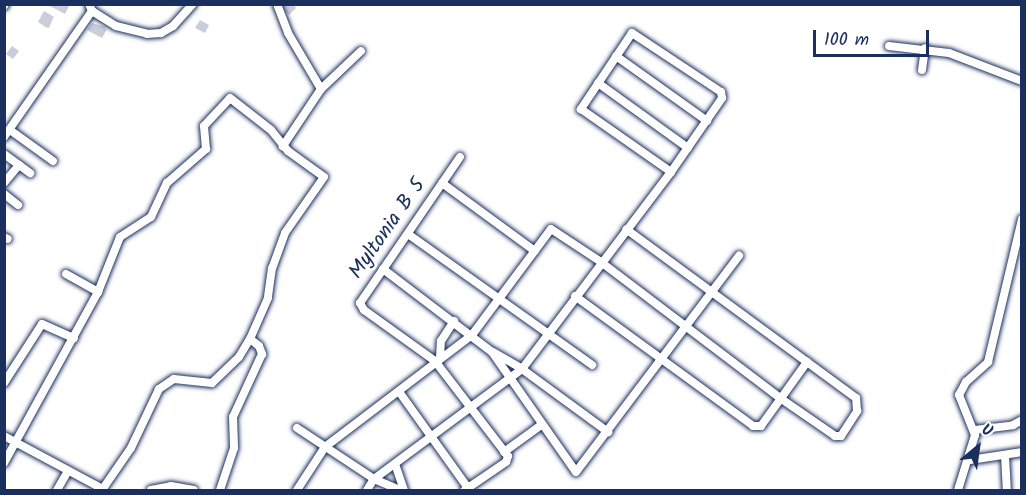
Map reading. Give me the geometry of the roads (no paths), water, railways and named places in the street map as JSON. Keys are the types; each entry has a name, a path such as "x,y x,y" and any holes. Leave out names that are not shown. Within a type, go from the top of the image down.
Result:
{"street":[{"path":"53,161 7,133 91,8 128,31 154,34 173,26 193,4"},
{"path":"277,4 288,33 321,89"},
{"path":"367,490 374,479 473,408 522,369 671,172 722,98 721,92 635,33 616,56 581,108 671,172"},
{"path":"889,46 925,48 949,53 1022,81"},
{"path":"922,70 925,48"},
{"path":"284,146 321,89 361,51"},
{"path":"616,56 707,121"},
{"path":"598,83 688,148"},
{"path":"4,436 16,441 102,489 131,448 159,389 174,379 212,383 239,357 250,339 268,298 269,278 285,233 323,181 322,174 284,146 233,99 226,99 204,126 206,149 167,183 151,217 120,237 98,292 74,338 16,441 4,463"},
{"path":"4,154 30,173"},
{"name":"Myltonia B 5","path":"438,360 361,306 362,298 459,157"},
{"path":"4,183 19,165"},
{"path":"442,183 535,251"},
{"path":"4,194 18,205"},
{"path":"958,490 970,460 975,430 960,405 959,395 966,382 988,362 1022,219"},
{"path":"297,490 325,447 400,393 438,360 472,335 554,229 780,398 835,436 841,436 858,402 626,229"},
{"path":"408,234 592,365"},
{"path":"492,352 509,380 576,472 608,432 710,290 739,256"},
{"path":"383,269 492,352 522,369 608,432"},
{"path":"66,274 98,292"},
{"path":"575,296 736,415 761,426 807,362"},
{"path":"400,393 466,489 506,462 504,452 438,360 441,341 454,321"},
{"path":"4,383 42,324 74,338"},
{"path":"220,490 234,448 233,417 262,354 259,346 250,339"},
{"path":"975,430 1013,425 1022,420"},
{"path":"504,452 541,425"},
{"path":"297,429 374,479 402,490"},
{"path":"970,460 1022,452"},
{"path":"1005,455 1007,490"},
{"path":"395,464 402,490"},
{"path":"57,490 68,471"},
{"path":"151,490 171,486 194,490"}]}
